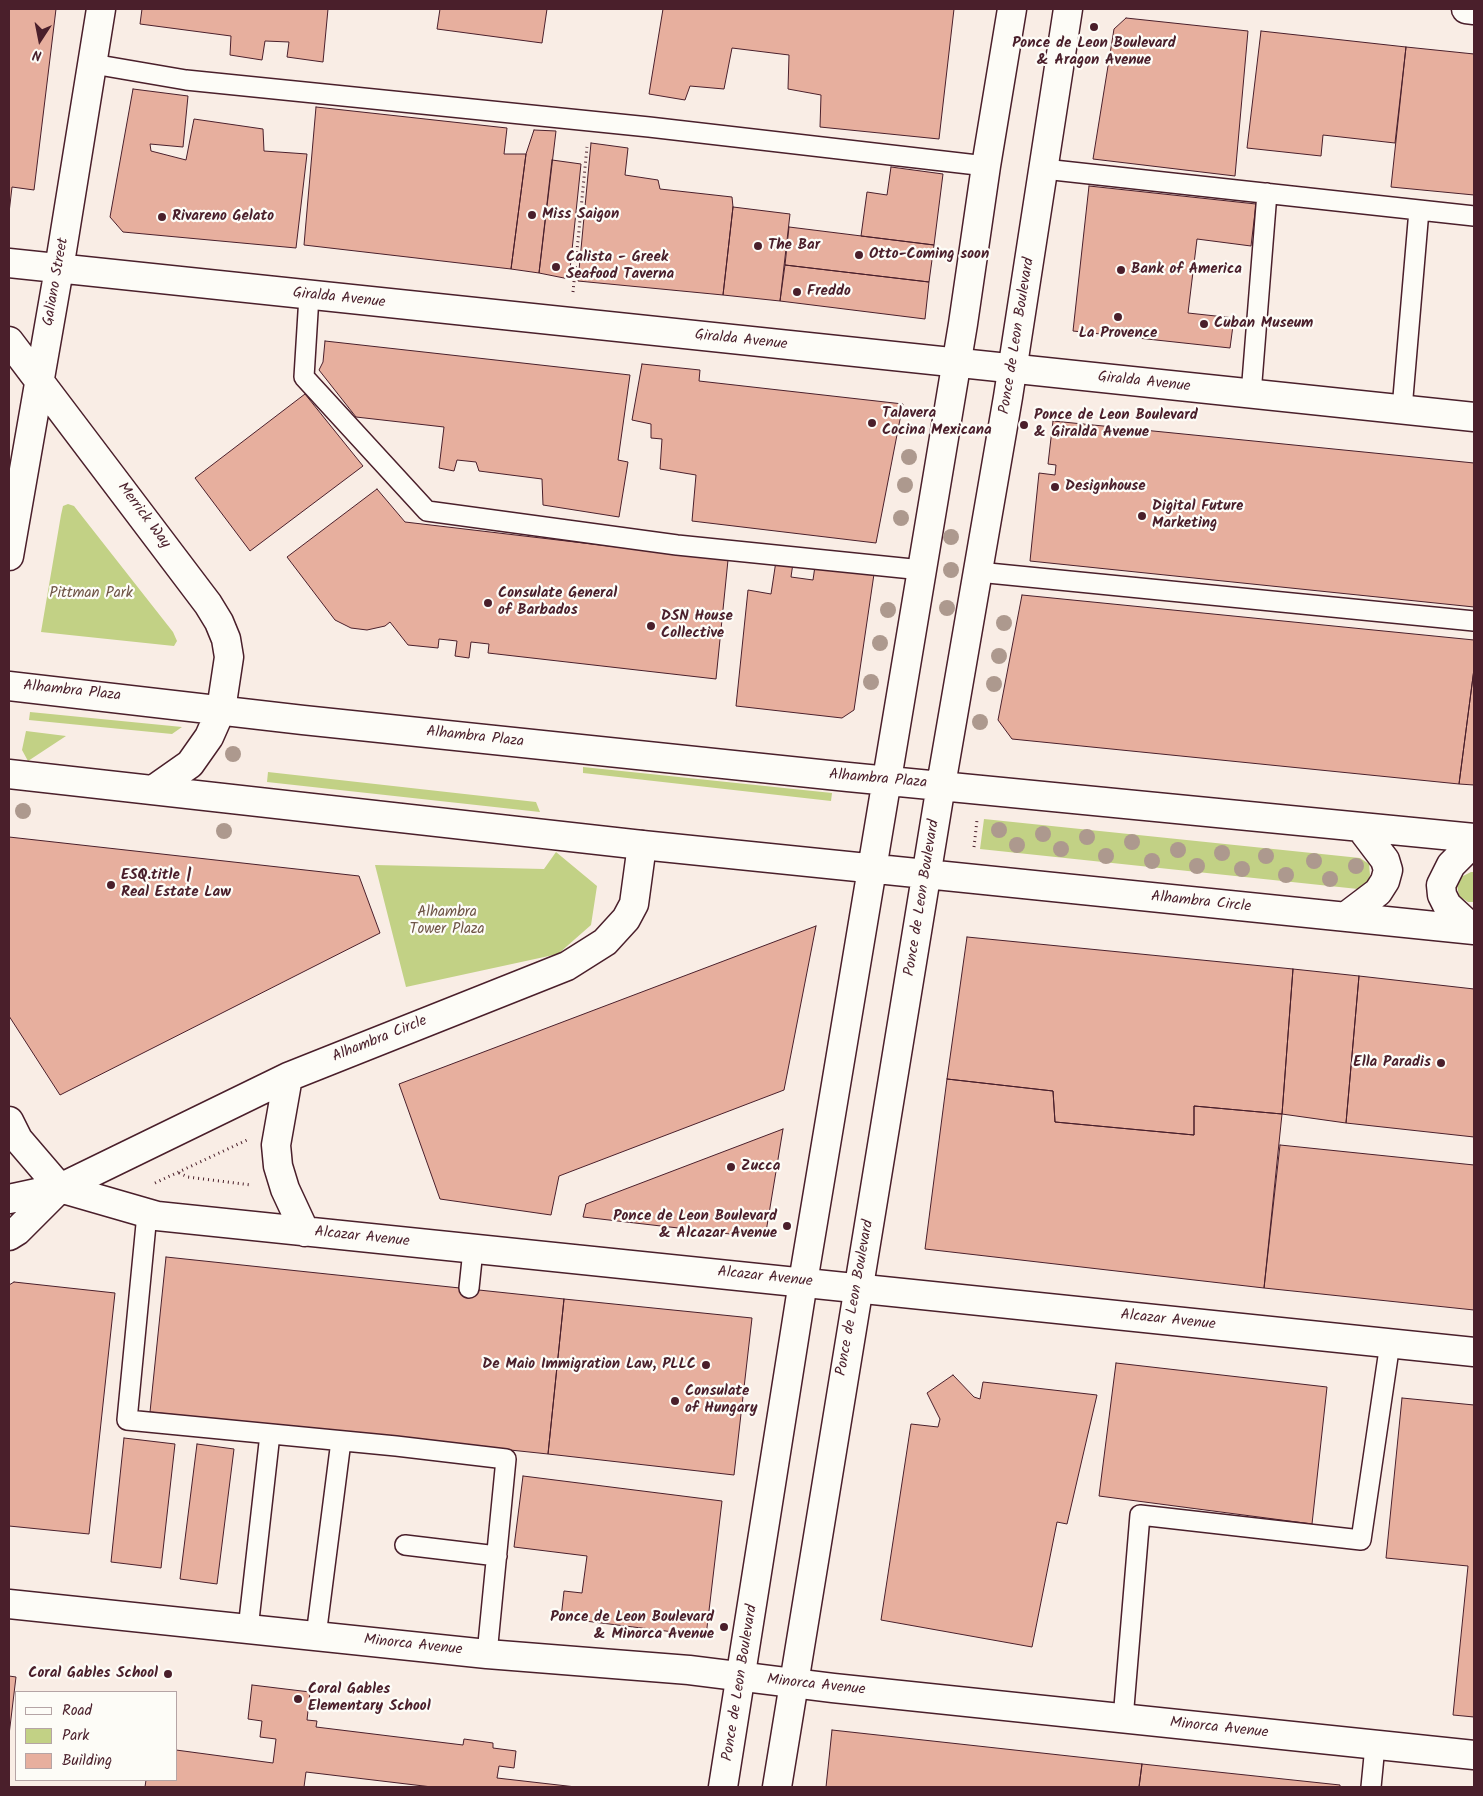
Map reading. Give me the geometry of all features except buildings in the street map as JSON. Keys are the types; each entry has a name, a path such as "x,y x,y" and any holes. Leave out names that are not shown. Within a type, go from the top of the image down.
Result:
{"street":[{"name":"Galiano Street","path":"9,556 59,269 101,9"},
{"name":"Ponce de Leon Boulevard","path":"723,1787 742,1678 803,1282 888,781 1012,9"},
{"name":"Ponce de Leon Boulevard","path":"777,1787 858,1288 928,876 941,785 1013,369 1068,9"},
{"path":"1466,9 1474,10"},
{"name":"Giralda Avenue","path":"9,264 1474,417"},
{"name":"Merrick Way","path":"9,341 39,378 208,604 219,622 226,640 229,657 220,710 209,737 194,758 153,790"},
{"name":"Alhambra Plaza","path":"9,686 888,781 941,785"},
{"path":"9,774 642,846 928,876"},
{"path":"941,785 1474,838"},
{"path":"1345,917 1378,892 1385,881 1388,870 1385,860 1360,828"},
{"path":"1474,842 1451,865 1441,885 1442,895 1447,905 1474,930"},
{"name":"Alhambra Circle","path":"9,1199 60,1188 288,1077 559,969 592,952 616,932 634,904 642,846"},
{"name":"Alhambra Circle","path":"928,876 1474,930"},
{"path":"288,1077 277,1136 278,1166 285,1189 304,1232"},
{"path":"9,1121 18,1139 60,1188"},
{"name":"Alhambra Circle","path":"9,1236 17,1231 60,1188"},
{"name":"Alcazar Avenue","path":"60,1188 147,1214 474,1250 803,1282 1474,1352"},
{"name":"Minorca Avenue","path":"9,1604 487,1654 689,1670 794,1684 1474,1756"}],"lane":[{"path":"93,64 186,80 986,166"},
{"path":"1044,169 1474,216"},
{"path":"1252,394 1267,193"},
{"path":"1402,409 1419,210"},
{"path":"309,296 304,376 427,511 677,545 922,570"},
{"path":"978,572 1474,621"},
{"path":"147,1214 127,1420 506,1459 487,1654"},
{"path":"469,1288 474,1250"},
{"path":"1122,1719 1140,1516 1361,1540 1390,1343"},
{"path":"248,1629 270,1434"},
{"path":"316,1636 341,1441"},
{"path":"405,1545 497,1556"},
{"path":"1371,1787 1375,1746"}],"path":[{"path":"570,323 590,122"},
{"path":"974,846 977,820"},
{"path":"149,1185 250,1138"},
{"path":"178,1173 188,1177 256,1186"}],"green space":[{"name":"Pittman Park","path":"68,504 74,506 173,632 177,641 174,646 41,632 61,515 63,506"},
{"path":"30,712 182,727 172,734 29,720"},
{"path":"26,731 66,736 28,761 22,750"},
{"path":"583,767 832,793 831,801 583,773"},
{"path":"268,772 536,802 540,812 267,782"},
{"path":"984,819 1360,858 1369,864 1370,875 1367,883 1358,889 980,849"},
{"name":"Alhambra Tower Plaza","path":"556,852 597,886 591,925 558,954 406,987 375,865 544,869"},
{"path":"1474,872 1474,902 1468,902 1459,896 1457,885 1461,877"}],"place":[{"name":"Ponce de Leon Boulevard & Aragon Avenue","path":"1094,27"},
{"name":"Miss Saigon","path":"532,215"},
{"name":"Rivareno Gelato","path":"162,217"},
{"name":"The Bar","path":"758,246"},
{"name":"Otto-Coming soon","path":"859,255"},
{"name":"Calista - Greek Seafood Taverna","path":"556,267"},
{"name":"Bank of America","path":"1121,270"},
{"name":"Freddo","path":"797,292"},
{"name":"La Provence","path":"1118,317"},
{"name":"Cuban Museum","path":"1204,324"},
{"name":"Talavera Cocina Mexicana","path":"872,423"},
{"name":"Ponce de Leon Boulevard & Giralda Avenue","path":"1024,425"},
{"name":"Designhouse","path":"1055,487"},
{"name":"Digital Future Marketing","path":"1142,516"},
{"name":"Consulate General of Barbados","path":"488,603"},
{"name":"DSN House Collective","path":"651,626"},
{"name":"ESQ.title | Real Estate Law","path":"111,885"},
{"name":"Ella Paradis","path":"1441,1063"},
{"name":"Zucca","path":"731,1167"},
{"name":"Ponce de Leon Boulevard & Alcazar Avenue","path":"787,1226"},
{"name":"De Maio Immigration Law, PLLC","path":"706,1365"},
{"name":"Consulate of Hungary","path":"675,1401"},
{"name":"Ponce de Leon Boulevard & Minorca Avenue","path":"724,1627"},
{"name":"Coral Gables School","path":"168,1674"},
{"name":"Coral Gables Elementary School","path":"298,1699"}]}
